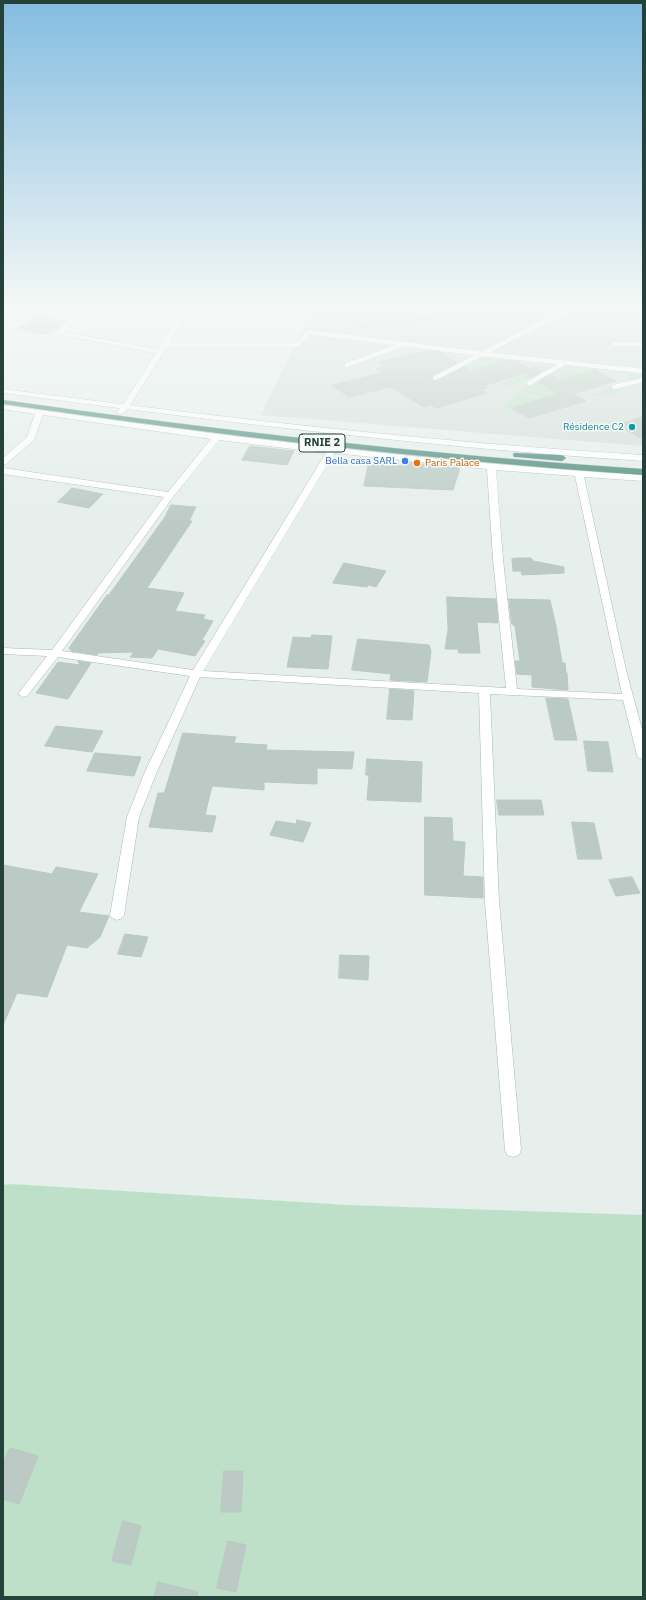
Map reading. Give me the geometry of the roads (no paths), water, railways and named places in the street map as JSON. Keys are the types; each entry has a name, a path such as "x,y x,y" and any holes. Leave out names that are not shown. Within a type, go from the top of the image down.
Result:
{"highway":[{"name":"RNIE 2","path":"3,396 322,436 436,448 643,464"},
{"name":"RNIE 2","path":"3,402 131,420 432,455 538,465 643,472"}],"street":[{"path":"122,410 142,379"},
{"path":"3,390 122,410 523,450 643,458"},
{"path":"3,407 217,437 332,450 579,474 643,478"},
{"path":"3,462 31,438 40,412"},
{"path":"23,694 55,653 170,495 217,437"},
{"path":"117,915 133,817 150,774 196,674 332,450"},
{"path":"491,466 498,559 512,691"},
{"path":"3,471 170,495"},
{"path":"579,474 628,697 643,755"},
{"path":"3,651 55,653 196,674 605,697 628,697"},
{"path":"484,690 492,902 513,1150"}],"lane":[{"path":"529,383 537,379"},
{"path":"614,387 643,380"}],"place":[{"name":"Résidence C2","path":"632,427"},
{"name":"Bella casa SARL","path":"405,461"},
{"name":"Paris Palace","path":"417,463"}]}
